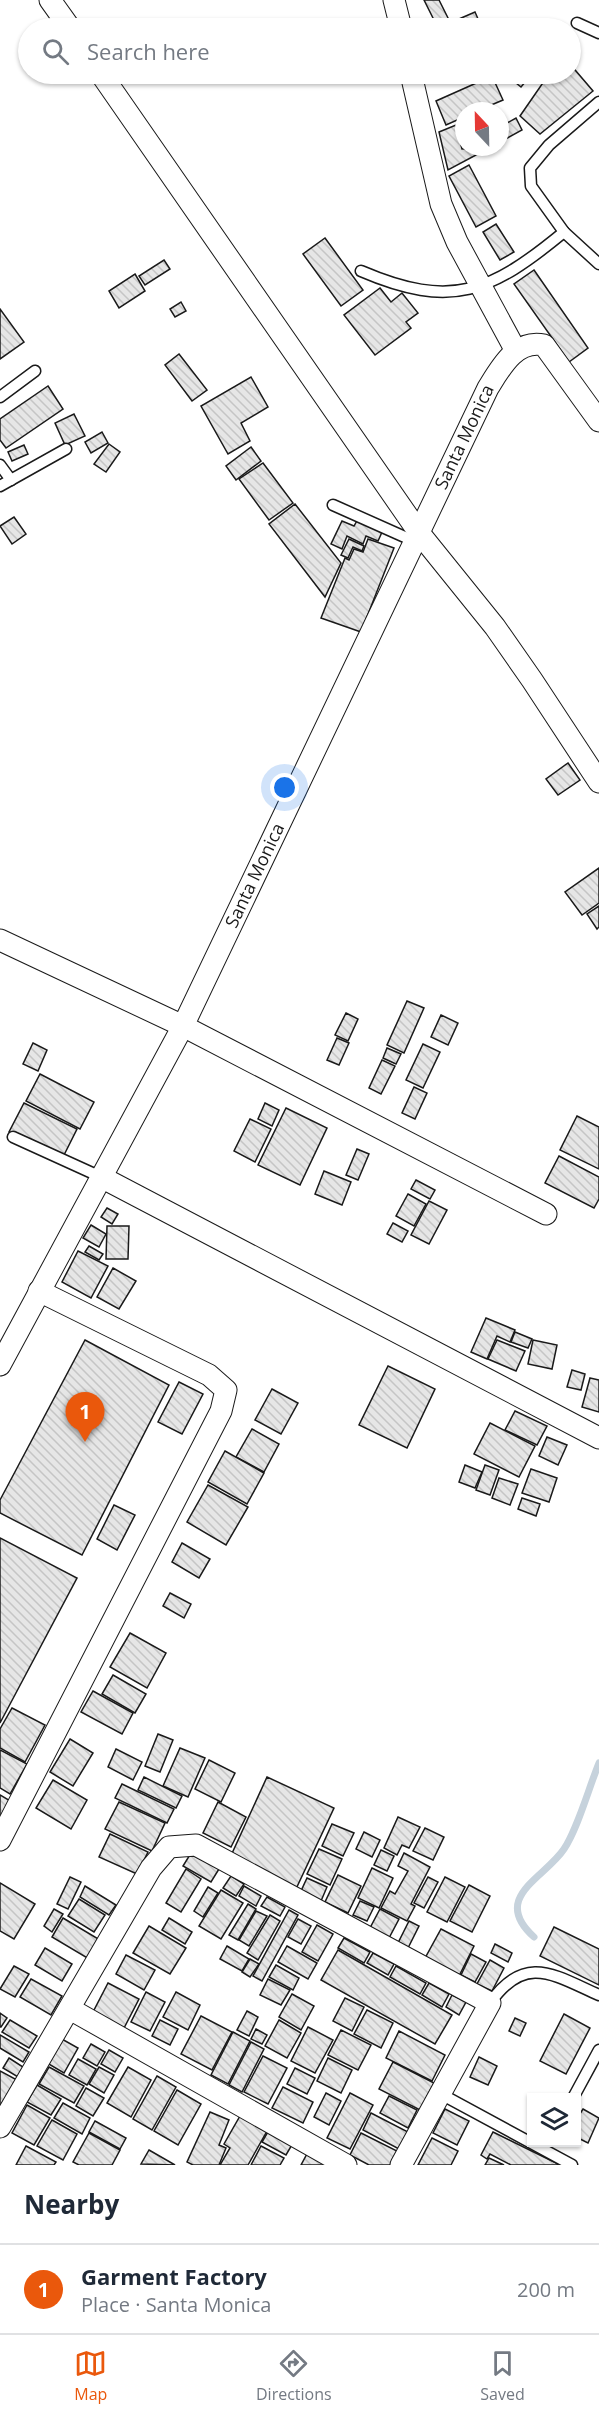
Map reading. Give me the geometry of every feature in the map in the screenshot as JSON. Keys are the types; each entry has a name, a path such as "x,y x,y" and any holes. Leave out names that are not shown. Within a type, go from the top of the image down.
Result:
{"street":[{"path":"50,0 63,18"},
{"path":"394,0 398,18"},
{"path":"108,84 418,538 495,627 599,782"},
{"path":"413,84 441,204 457,242 516,351 535,343 544,345 599,421"},
{"name":"Santa Monica","path":"0,1365 183,1026 488,388 516,351"},
{"path":"0,940 183,1026 546,1214"},
{"path":"101,1178 599,1438"},
{"path":"0,1840 221,1411 226,1390 209,1375 39,1291"},
{"path":"0,2127 151,1868 169,1847 196,1845 490,2003 401,2165"},
{"path":"70,2009 346,2165"}],"lane":[{"path":"581,25 599,33"},
{"path":"599,102 549,145 530,168 531,186 564,232 599,264"},
{"path":"361,271 396,286 421,291 482,287 528,262 564,232"},
{"path":"0,397 35,371"},
{"path":"0,486 66,449"},
{"path":"0,465 11,480"},
{"path":"333,505 418,538"},
{"path":"13,1137 101,1178"},
{"path":"490,2003 502,1986 527,1971 554,1975 599,1995"},
{"path":"575,2093 599,2050"},
{"path":"439,2093 527,2137"},
{"path":"546,2147 572,2165"}],"building":[{"path":"424,0 439,0 448,18 433,18"},
{"path":"475,12 478,18 461,18"},
{"path":"581,77 593,91 540,134 520,116 542,84 581,84"},
{"path":"474,84 496,84 503,100 498,102 455,102 455,121 446,125 436,101"},
{"path":"516,118 522,130 509,137 509,122"},
{"path":"455,125 455,156 474,156 448,170 439,132"},
{"path":"469,165 496,216 476,227 449,176"},
{"path":"496,224 514,252 500,260 483,232"},
{"path":"325,238 363,290 341,306 303,254"},
{"path":"164,260 170,269 145,285 139,276"},
{"path":"534,270 588,348 569,362 514,284"},
{"path":"135,274 145,291 119,308 109,291"},
{"path":"380,288 391,302 402,293 418,313 406,322 411,328 375,355 344,315"},
{"path":"181,302 186,311 175,317 170,309"},
{"path":"0,309 24,342 0,359"},
{"path":"179,354 207,390 192,401 165,365"},
{"path":"251,377 268,407 241,423 250,441 228,454 201,406"},
{"path":"48,386 63,409 6,448 0,440 0,419"},
{"path":"74,414 85,436 65,445 55,423"},
{"path":"102,432 108,443 91,453 85,442"},
{"path":"109,444 120,452 106,472 94,464"},
{"path":"24,445 28,454 12,461 8,452"},
{"path":"251,447 261,461 236,480 226,466"},
{"path":"263,463 293,503 269,520 239,479"},
{"path":"295,504 341,563 325,597 269,524"},
{"path":"14,517 26,534 12,544 0,526"},
{"path":"358,519 383,530 378,541 366,536 363,544 347,536 342,549 331,544 342,521 354,526"},
{"path":"349,539 364,546 362,551 353,547 348,558 341,555"},
{"path":"368,539 394,548 361,632 321,618 345,558 349,560 354,549 363,552"},
{"path":"568,763 580,780 558,795 546,779"},
{"path":"599,868 599,903 582,915 565,892"},
{"path":"599,906 599,927 597,929 587,914"},
{"path":"407,1001 424,1008 404,1053 387,1045"},
{"path":"346,1013 358,1019 348,1041 335,1035"},
{"path":"441,1015 458,1023 448,1045 431,1037"},
{"path":"337,1038 349,1043 339,1065 327,1060"},
{"path":"33,1043 47,1050 38,1071 23,1064"},
{"path":"423,1044 440,1052 423,1088 406,1080"},
{"path":"387,1048 401,1054 396,1064 383,1058"},
{"path":"382,1060 395,1066 381,1094 369,1088"},
{"path":"40,1074 94,1102 80,1129 26,1101"},
{"path":"414,1087 427,1093 415,1119 402,1113"},
{"path":"24,1103 77,1129 62,1159 9,1132"},
{"path":"265,1103 279,1110 272,1126 258,1119"},
{"path":"286,1108 327,1128 300,1185 258,1165"},
{"path":"577,1116 599,1127 599,1169 560,1150"},
{"path":"250,1119 271,1129 255,1162 234,1151"},
{"path":"357,1149 369,1154 358,1180 346,1175"},
{"path":"559,1156 599,1177 599,1199 594,1208 545,1183"},
{"path":"324,1171 351,1182 342,1205 315,1194"},
{"path":"416,1180 435,1190 430,1199 411,1189"},
{"path":"408,1194 426,1204 414,1226 396,1216"},
{"path":"429,1201 447,1210 429,1244 411,1235"},
{"path":"107,1208 118,1214 112,1224 101,1217"},
{"path":"393,1223 408,1231 402,1242 387,1234"},
{"path":"91,1225 106,1234 99,1247 83,1238"},
{"path":"107,1226 129,1226 128,1259 106,1259"},
{"path":"89,1246 103,1254 99,1260 85,1252"},
{"path":"78,1251 108,1266 91,1298 62,1282"},
{"path":"113,1268 136,1281 119,1309 97,1297"},
{"path":"486,1318 515,1330 510,1342 497,1336 487,1359 471,1352"},
{"path":"515,1332 532,1339 528,1348 511,1342"},
{"path":"85,1340 169,1385 82,1555 0,1513 0,1500"},
{"path":"497,1340 525,1351 516,1371 488,1359"},
{"path":"533,1340 557,1345 552,1369 528,1364"},
{"path":"388,1366 435,1389 407,1448 359,1425"},
{"path":"572,1370 585,1374 581,1390 567,1387"},
{"path":"590,1378 599,1380 599,1412 582,1407"},
{"path":"179,1382 203,1394 182,1434 158,1422"},
{"path":"272,1389 298,1403 281,1434 255,1420"},
{"path":"515,1411 547,1426 537,1445 505,1430"},
{"path":"490,1423 535,1446 519,1477 474,1454"},
{"path":"252,1429 279,1444 264,1472 236,1457"},
{"path":"547,1437 567,1445 558,1465 539,1456"},
{"path":"225,1451 264,1473 247,1504 208,1482"},
{"path":"465,1465 482,1472 475,1488 459,1482"},
{"path":"485,1465 499,1470 490,1495 476,1490"},
{"path":"531,1469 557,1478 549,1502 522,1493"},
{"path":"499,1478 518,1484 510,1505 492,1498"},
{"path":"208,1485 248,1507 226,1545 187,1522"},
{"path":"522,1498 540,1504 536,1516 518,1509"},
{"path":"114,1505 135,1515 117,1550 97,1539"},
{"path":"0,1538 77,1578 0,1723"},
{"path":"182,1543 210,1559 199,1578 172,1562"},
{"path":"170,1593 191,1604 184,1618 163,1606"},
{"path":"130,1633 166,1653 147,1688 110,1667"},
{"path":"113,1675 146,1694 135,1713 102,1694"},
{"path":"93,1691 133,1713 122,1734 81,1712"},
{"path":"12,1708 45,1725 25,1762 0,1748 0,1729"},
{"path":"158,1734 173,1740 160,1772 145,1766"},
{"path":"70,1739 93,1753 73,1786 50,1772"},
{"path":"180,1748 205,1758 188,1797 163,1786"},
{"path":"116,1749 142,1762 133,1780 108,1767"},
{"path":"0,1750 27,1764 10,1794 0,1788"},
{"path":"209,1760 235,1773 221,1802 195,1789"},
{"path":"144,1777 182,1796 176,1808 138,1790"},
{"path":"267,1777 334,1808 295,1891 229,1860"},
{"path":"53,1780 87,1800 71,1829 36,1808"},
{"path":"122,1784 174,1809 167,1823 115,1798"},
{"path":"0,1795 12,1802 0,1824"},
{"path":"119,1802 165,1823 152,1851 105,1829"},
{"path":"218,1802 246,1817 231,1847 203,1833"},
{"path":"398,1817 420,1827 409,1848 402,1845 397,1855 384,1848"},
{"path":"332,1824 354,1833 343,1856 322,1846"},
{"path":"425,1828 444,1837 433,1860 413,1851"},
{"path":"364,1832 380,1840 372,1857 356,1849"},
{"path":"110,1834 148,1852 137,1874 99,1857"},
{"path":"319,1849 342,1859 330,1885 307,1874"},
{"path":"381,1850 394,1856 387,1871 374,1865"},
{"path":"191,1853 219,1869 211,1882 183,1866"},
{"path":"404,1853 430,1867 411,1904 415,1906 407,1921 381,1908 390,1891 395,1894 408,1871 398,1866"},
{"path":"372,1868 393,1878 379,1908 358,1898"},
{"path":"186,1869 201,1879 181,1912 166,1903"},
{"path":"338,1875 361,1886 348,1913 325,1902"},
{"path":"231,1876 244,1884 236,1896 223,1888"},
{"path":"70,1877 81,1882 68,1909 57,1904"},
{"path":"428,1877 438,1882 424,1908 414,1903"},
{"path":"445,1877 465,1887 447,1922 427,1912"},
{"path":"307,1878 327,1887 321,1901 301,1891"},
{"path":"0,1883 35,1904 14,1939 0,1931"},
{"path":"469,1885 490,1896 472,1932 450,1921"},
{"path":"85,1886 116,1905 109,1915 80,1897"},
{"path":"244,1886 261,1896 256,1906 239,1896"},
{"path":"208,1887 218,1893 203,1917 194,1911"},
{"path":"221,1890 243,1903 221,1939 199,1926"},
{"path":"267,1897 285,1907 280,1916 261,1906"},
{"path":"79,1899 105,1915 94,1932 68,1916"},
{"path":"360,1901 374,1907 367,1921 353,1915"},
{"path":"248,1904 256,1909 238,1940 229,1935"},
{"path":"54,1909 63,1914 52,1932 44,1926"},
{"path":"380,1909 399,1919 389,1938 370,1928"},
{"path":"289,1910 298,1915 262,1981 253,1976"},
{"path":"256,1911 267,1916 249,1946 239,1940"},
{"path":"270,1915 280,1921 258,1960 247,1953"},
{"path":"63,1918 100,1940 89,1959 52,1937"},
{"path":"169,1918 192,1932 185,1944 162,1930"},
{"path":"298,1919 311,1926 301,1944 288,1937"},
{"path":"409,1921 419,1926 408,1948 398,1943"},
{"path":"317,1925 333,1934 318,1961 302,1952"},
{"path":"149,1926 186,1948 170,1974 133,1953"},
{"path":"554,1927 599,1949 599,1985 540,1956"},
{"path":"441,1929 474,1946 458,1978 424,1960"},
{"path":"344,1938 370,1952 364,1963 338,1948"},
{"path":"495,1944 512,1953 508,1962 491,1953"},
{"path":"227,1946 249,1959 242,1971 220,1959"},
{"path":"287,1946 317,1963 308,1979 278,1962"},
{"path":"45,1948 72,1964 62,1981 35,1965"},
{"path":"338,1950 452,2015 435,2044 321,1980"},
{"path":"373,1953 394,1964 388,1975 367,1963"},
{"path":"471,1954 486,1962 475,1982 461,1975"},
{"path":"126,1955 155,1970 144,1990 116,1974"},
{"path":"250,1959 259,1964 250,1977 242,1972"},
{"path":"490,1960 504,1968 492,1991 477,1984"},
{"path":"276,1965 299,1978 293,1990 269,1977"},
{"path":"14,1966 29,1974 15,1997 0,1989"},
{"path":"396,1966 426,1983 420,1994 390,1977"},
{"path":"31,1979 62,1996 51,2015 20,1997"},
{"path":"268,1979 290,1990 281,2005 260,1995"},
{"path":"108,1983 139,1999 123,2030 92,2014"},
{"path":"429,1983 449,1994 442,2007 422,1995"},
{"path":"146,1992 165,2002 150,2031 131,2022"},
{"path":"176,1992 200,2005 188,2030 163,2017"},
{"path":"292,1994 314,2006 301,2030 279,2017"},
{"path":"452,1995 466,2002 459,2015 446,2007"},
{"path":"345,1998 364,2007 352,2031 333,2021"},
{"path":"367,2010 393,2023 381,2048 354,2034"},
{"path":"247,2011 258,2017 249,2036 237,2030"},
{"path":"0,2013 7,2018 1,2027 0,2027"},
{"path":"564,2014 590,2028 566,2074 540,2061"},
{"path":"201,2016 232,2032 212,2070 181,2054"},
{"path":"515,2018 526,2023 520,2036 509,2031"},
{"path":"10,2020 37,2036 29,2048 2,2032"},
{"path":"160,2020 178,2029 170,2045 152,2036"},
{"path":"279,2020 301,2033 287,2058 265,2046"},
{"path":"308,2027 333,2040 315,2073 291,2061"},
{"path":"256,2029 267,2035 262,2044 251,2039"},
{"path":"341,2030 371,2045 358,2070 328,2055"},
{"path":"399,2031 445,2055 432,2081 386,2058"},
{"path":"233,2032 250,2041 228,2084 211,2075"},
{"path":"0,2035 29,2052 23,2062 0,2048"},
{"path":"60,2038 78,2048 64,2073 47,2063"},
{"path":"251,2042 264,2049 242,2092 229,2085"},
{"path":"91,2044 105,2052 97,2066 83,2058"},
{"path":"109,2050 123,2058 115,2072 101,2064"},
{"path":"263,2056 287,2068 268,2104 244,2092"},
{"path":"479,2057 497,2066 488,2085 470,2077"},
{"path":"9,2058 23,2067 18,2077 3,2068"},
{"path":"328,2058 352,2070 341,2093 317,2081"},
{"path":"78,2059 96,2069 87,2085 69,2075"},
{"path":"393,2062 434,2083 420,2110 379,2089"},
{"path":"49,2067 84,2086 74,2103 39,2084"},
{"path":"99,2067 114,2075 104,2093 89,2084"},
{"path":"128,2067 151,2080 131,2117 107,2103"},
{"path":"295,2068 315,2078 307,2094 287,2084"},
{"path":"0,2071 17,2080 1,2106 0,2106"},
{"path":"157,2076 176,2087 152,2130 133,2119"},
{"path":"37,2085 61,2099 51,2115 27,2102"},
{"path":"283,2087 313,2102 303,2123 272,2108"},
{"path":"86,2088 104,2098 93,2116 76,2106"},
{"path":"177,2090 201,2104 178,2145 154,2131"},
{"path":"326,2093 341,2101 329,2125 314,2117"},
{"path":"350,2093 373,2105 350,2149 327,2138"},
{"path":"389,2096 417,2110 408,2128 380,2113"},
{"path":"63,2103 90,2118 82,2134 54,2118"},
{"path":"27,2105 50,2118 34,2145 12,2133"},
{"path":"445,2109 469,2121 457,2145 433,2133"},
{"path":"583,2109 599,2118 588,2143 581,2140"},
{"path":"210,2112 229,2120 219,2145 226,2148 219,2165 193,2165 187,2162"},
{"path":"371,2113 408,2132 399,2149 363,2130"},
{"path":"240,2116 267,2131 248,2165 220,2165 230,2148 224,2144"},
{"path":"52,2120 77,2134 63,2160 37,2146"},
{"path":"95,2121 126,2138 120,2149 89,2132"},
{"path":"269,2130 293,2143 286,2155 262,2142"},
{"path":"493,2132 560,2165 511,2165 490,2154 487,2159 481,2155"},
{"path":"89,2133 120,2150 112,2165 79,2165 73,2162"},
{"path":"361,2133 397,2151 390,2165 369,2165 350,2155"},
{"path":"432,2138 458,2151 451,2165 418,2165"},
{"path":"26,2146 56,2162 54,2165 16,2165"},
{"path":"261,2146 284,2158 280,2165 251,2165"},
{"path":"149,2150 175,2165 141,2164"},
{"path":"308,2152 331,2165 301,2165"},
{"path":"489,2158 504,2165 485,2165"}],"waterway":[{"path":"534,1937 522,1923 517,1910 519,1899 525,1889 564,1849 579,1819 599,1763"}],"place":[{"name":"Garment Factory","path":"85,1442"}]}
